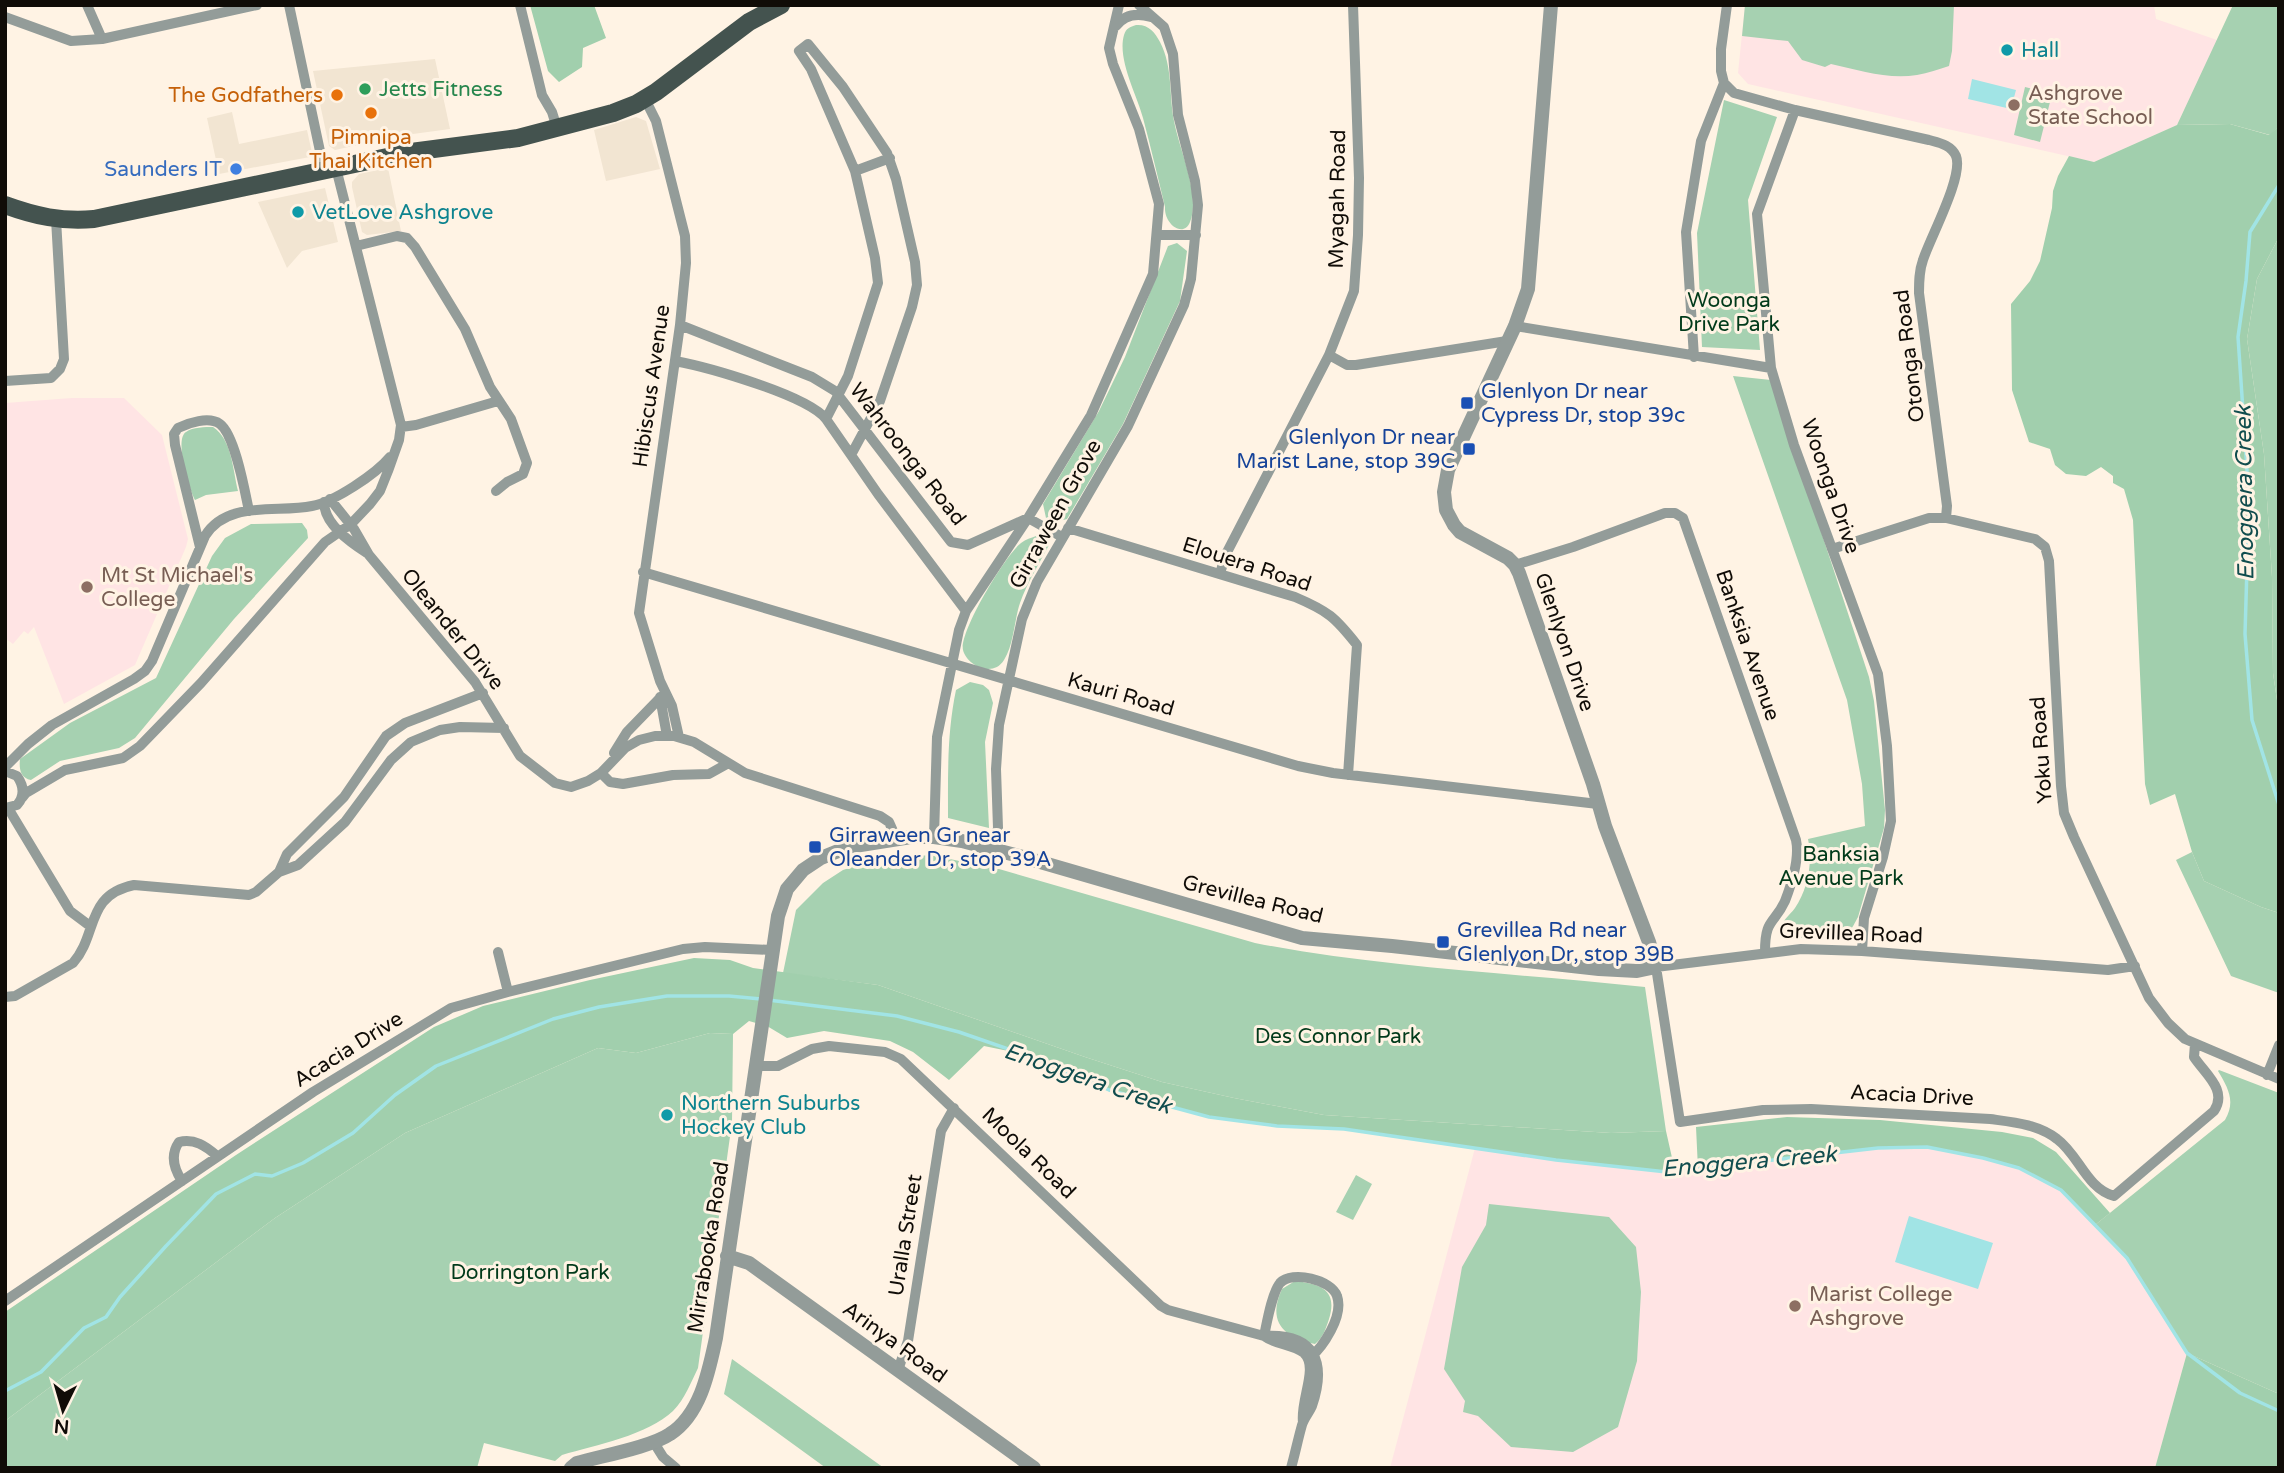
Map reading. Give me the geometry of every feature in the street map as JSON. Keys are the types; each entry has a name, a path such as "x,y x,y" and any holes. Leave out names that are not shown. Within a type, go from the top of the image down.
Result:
{"main road":[{"path":"5,205 56,219 94,219 423,149 511,139 557,128 613,113 645,99 742,27 781,5"}],"street":[{"path":"87,5 102,39"},
{"path":"5,17 71,41 102,39 257,5"},
{"path":"90,926 70,911 6,808 17,805 26,793 65,770 123,758 136,750 201,683 325,542 351,524 376,497 386,477 401,426 356,246 330,169 289,5"},
{"path":"520,5 542,95 552,111 557,128"},
{"name":"Girraween Grove","path":"934,837 937,737 959,630 966,611 1091,415 1153,274 1159,204 1139,130 1111,57 1109,42 1119,5"},
{"name":"Girraween Grove","path":"993,849 999,828 996,769 999,725 1022,619 1037,582 1128,426 1184,305 1191,279 1198,205 1195,180 1180,122 1173,54 1168,34 1161,24 1139,5"},
{"name":"Myagah Road","path":"1220,574 1225,556 1329,355 1353,291 1358,235 1353,5"},
{"name":"Glenlyon Drive","path":"1551,5 1530,272 1524,303 1516,326 1448,470 1444,500 1450,517 1460,532 1515,565 1531,606 1656,967 1680,1122"},
{"path":"1727,5 1721,49 1724,83 1734,93 1795,110"},
{"path":"1113,32 1120,21 1130,15 1148,16 1161,24"},
{"path":"826,419 840,395 878,283 855,171 807,60 799,51 808,44 831,71 890,158 915,262 917,285 912,307 880,401 851,456"},
{"path":"820,88 822,78 831,71"},
{"path":"1694,357 1686,232 1701,141 1724,83"},
{"name":"Hibiscus Avenue","path":"645,99 657,127 685,236 686,262 680,325 639,613 660,681 672,706 679,737"},
{"name":"Woonga Drive","path":"1795,110 1757,214 1770,368 1794,445 1878,674 1887,746 1891,821 1864,918 1862,951"},
{"name":"Otonga Road","path":"1795,110 1948,145 1956,155 1958,166 1955,180 1919,274 1919,293 1947,506 1946,518"},
{"path":"855,171 890,158"},
{"path":"5,381 51,378 60,369 64,359 56,219"},
{"path":"1157,235 1196,235"},
{"path":"356,246 397,236 407,238 465,328 490,387 511,419 527,465 523,474 496,491"},
{"name":"Wahroonga Road","path":"680,325 812,377 840,395 951,542 968,545 1028,517"},
{"path":"1516,326 1770,368"},
{"path":"1329,355 1347,365 1356,365 1507,341"},
{"name":"Wahroonga Road","path":"675,361 704,367 814,407 826,419 878,494 966,611"},
{"path":"401,426 416,425 498,401"},
{"path":"200,547 174,445 177,428 208,421 219,423 231,443 249,511"},
{"path":"22,798 21,781 5,769 46,729 145,670 152,661 208,531 218,522 236,513 308,507 327,500 377,472 394,452"},
{"name":"Oleander Drive","path":"327,500 351,524 369,555 466,670 520,756 557,785 573,787 589,781 633,742 650,736 679,737 702,746 727,764 750,775 880,816 889,822 897,840"},
{"name":"Oleander Drive","path":"327,500 326,516 348,540 369,555"},
{"name":"Banksia Avenue","path":"1515,565 1665,513 1675,513 1683,518 1797,840 1799,853 1784,902 1767,926 1765,952"},
{"name":"Elouera Road","path":"1028,517 1065,533 1295,597 1336,619 1357,645 1348,775"},
{"name":"Yoku Road","path":"1832,549 1929,518 1946,518 2035,539 2045,547 2049,561 2064,813 2149,998 2178,1034 2195,1044 2279,1079"},
{"name":"Kauri Road","path":"643,572 1333,774 1598,804"},
{"name":"Hibiscus Avenue","path":"660,681 660,698 667,736"},
{"path":"279,872 287,854 344,797 386,736 405,723 483,694"},
{"path":"660,698 627,732 605,769 610,782 623,784 673,775 709,774 727,764"},
{"path":"5,997 15,996 73,963 80,955 90,926 107,896 120,887 134,884 249,895 279,872 298,864 345,822 391,760 411,742 440,730 460,727 504,728"},
{"path":"772,950 778,916 787,889 803,870 821,858 848,847 911,837 934,837 993,849"},
{"name":"Grevillea Road","path":"993,849 1302,938 1599,969 1637,971 1801,948 2108,970 2135,966"},
{"name":"Acacia Drive","path":"5,1301 313,1092 451,1008 683,949 705,947 772,950"},
{"name":"Mirrabooka Road","path":"571,1468 577,1463 671,1434 686,1418 699,1396 716,1338 772,950"},
{"path":"498,951 508,992"},
{"name":"Acacia Drive","path":"1680,1122 1763,1110 1811,1109 2013,1122 2041,1129 2059,1139 2098,1188 2114,1195 2120,1193 2219,1105 2219,1090 2194,1057 2195,1044"},
{"path":"2267,1075 2279,1045"},
{"name":"Moola Road","path":"756,1066 784,1065 812,1049 821,1047 886,1052 910,1066 1163,1308 1264,1336 1280,1336 1301,1343 1311,1356"},
{"name":"Uralla Street","path":"898,1370 908,1340 941,1131 948,1114 954,1108"},
{"path":"181,1181 174,1160 179,1142 197,1142 217,1156"},
{"name":"Arinya Road","path":"727,1256 749,1263 1034,1468"},
{"path":"1264,1336 1276,1289 1284,1279 1297,1276 1326,1284 1334,1290 1337,1296 1336,1315 1326,1340 1311,1356 1319,1367 1318,1376 1313,1401 1303,1422 1291,1468"},
{"path":"653,1441 663,1457 676,1468"}],"shaded area":[{"name":"Ashgrove State School","path":"1745,5 2154,5 2156,19 2217,40 2177,125 2094,162 1748,84 1738,73"},
{"path":"435,59 450,129 398,136 335,150 329,146 313,71"},
{"path":"232,112 239,144 307,130 312,153 310,157 219,174 207,118"},
{"path":"636,117 646,121 660,169 606,181 594,130"},
{"path":"388,168 401,231 367,235 362,232 352,182 359,174"},
{"path":"325,188 338,242 302,251 287,268 258,202"},
{"name":"Mt St Michael's College","path":"72,398 124,398 162,435 188,539 135,665 64,704 34,627 28,634 24,631 13,644 5,638 5,403"},
{"name":"Marist College Ashgrove","path":"1927,1147 2019,1168 2061,1190 2127,1258 2187,1353 2155,1468 1390,1468 1475,1148 1667,1172 1878,1148"}],"green space":[{"path":"530,5 594,5 606,38 583,48 582,67 559,82 548,71"},
{"path":"1745,5 1954,5 1949,66 1906,76 1874,74 1831,64 1825,67 1802,60 1788,41 1742,36"},
{"path":"2233,5 2279,5 2279,126 2270,135 2230,124 2177,125"},
{"path":"1136,25 1148,27 1153,32 1167,61 1174,121 1193,199 1190,222 1183,229 1175,227 1168,219 1143,118 1125,66 1124,35 1127,29"},
{"path":"2025,87 2052,94 2040,142 2014,135"},
{"name":"Woonga Drive Park","path":"1724,100 1777,117 1748,200 1760,350 1702,347 1697,233"},
{"path":"2230,124 2269,135 2279,126 2279,237 2257,279 2247,339 2264,454 2272,577 2273,673 2279,714 2279,913 2204,881 2192,852 2175,794 2150,805 2145,784 2133,520 2124,489 2113,483 2113,476 2101,467 2086,476 2066,474 2055,465 2050,449 2029,442 2012,390 2011,304 2030,281 2040,261 2052,208 2053,191 2069,156 2094,162 2177,125"},
{"path":"2279,237 2279,714 2273,673 2272,577 2264,454 2247,339 2257,279"},
{"path":"1177,243 1187,251 1180,301 1123,424 1067,519 1056,522 1046,518 1043,504 1099,411 1125,357 1168,246"},
{"name":"Banksia Avenue Park","path":"1733,376 1771,380 1869,677 1874,701 1885,810 1884,828 1858,917 1849,931 1835,937 1804,938 1780,931 1799,901 1806,884 1810,866 1808,839 1865,826 1862,784 1847,700"},
{"path":"213,427 228,447 238,491 206,495 195,500 182,454 183,436 192,429"},
{"path":"302,523 308,538 234,619 135,738 119,748 60,761 31,780 22,775 20,759 70,723 156,678 212,556 225,538 251,524"},
{"path":"1036,536 1048,540 1049,545 1023,596 1007,654 994,668 981,668 965,656 963,650 968,627 1005,562 1021,543"},
{"path":"970,682 983,685 989,690 993,703 985,742 989,828 948,818 953,706 956,690"},
{"path":"2192,852 2204,881 2279,913 2279,993 2231,976 2176,860"},
{"name":"Des Connor Park","path":"930,855 999,869 1255,943 1400,964 1645,987 1666,1131 1611,1133 1324,1115 1162,1082 878,985 783,973 796,910 823,883 843,870 874,860"},
{"path":"694,958 730,960 753,968 878,985 1162,1082 1324,1115 1611,1133 1666,1131 1675,1171 1556,1160 1344,1129 1277,1126 1209,1117 1109,1090 1023,1054 984,1046 949,1080 913,1052 890,1041 824,1031 787,1038 767,1026 749,1021 733,1034 710,1033 636,1053 598,1048 405,1133 275,1218 5,1421 5,1312 236,1155 434,1027 483,1006"},
{"name":"Dorrington Park","path":"710,1033 733,1034 732,1122 698,1368 673,1411 650,1427 562,1455 555,1461 484,1443 477,1468 5,1468 5,1421 275,1218 405,1133 598,1048 636,1053"},
{"path":"2219,1070 2279,1093 2279,1394 2187,1353 2127,1258 2095,1225 2225,1120 2230,1101 2228,1089"},
{"path":"1787,1117 1880,1120 2002,1132 2033,1138 2056,1152 2110,1213 2095,1225 2061,1191 2019,1169 1983,1158 1927,1147 1878,1148 1698,1169 1696,1127"},
{"path":"1356,1175 1372,1184 1353,1220 1336,1212"},
{"path":"1489,1204 1609,1217 1636,1247 1641,1292 1637,1361 1618,1427 1573,1452 1511,1447 1478,1416 1463,1412 1465,1401 1444,1369 1462,1267 1486,1225"},
{"path":"1295,1281 1320,1287 1329,1295 1331,1301 1327,1326 1315,1344 1294,1337 1277,1319 1276,1310 1282,1289"},
{"path":"2187,1353 2279,1394 2279,1468 2155,1468"},
{"path":"732,1359 884,1468 826,1468 724,1394"}],"water":[{"path":"1972,79 2016,90 2011,109 1968,99"},
{"path":"1909,1216 1993,1243 1978,1289 1895,1262"}],"waterway":[{"name":"Enoggera Creek","path":"2279,185 2250,232 2238,337 2249,500 2245,634 2252,720 2279,805"},
{"name":"Enoggera Creek","path":"5,1391 41,1372 84,1328 106,1317 120,1297 216,1194 255,1174 272,1176 303,1163 353,1133 395,1095 436,1066 553,1019 599,1007 667,996 761,999"},
{"name":"Enoggera Creek","path":"768,1000 897,1016 959,1032 1023,1054 1109,1090 1209,1117 1277,1126 1344,1129 1556,1160 1667,1172 1878,1148 1927,1147 1983,1158 2019,1168 2061,1190 2127,1258 2187,1353 2240,1393 2279,1411"}],"place":[{"name":"Hall","path":"2007,50"},
{"name":"Jetts Fitness","path":"365,89"},
{"name":"The Godfathers","path":"337,95"},
{"name":"Ashgrove State School","path":"2014,105"},
{"name":"Pimnipa Thai Kitchen","path":"371,113"},
{"name":"Saunders IT","path":"236,169"},
{"name":"VetLove Ashgrove","path":"298,212"},
{"name":"Glenlyon Dr near Cypress Dr, stop 39c","path":"1467,403"},
{"name":"Glenlyon Dr near Marist Lane, stop 39C","path":"1469,449"},
{"name":"Mt St Michael's College","path":"87,587"},
{"name":"Girraween Gr near Oleander Dr, stop 39A","path":"815,847"},
{"name":"Grevillea Rd near Glenlyon Dr, stop 39B","path":"1443,942"},
{"name":"Northern Suburbs Hockey Club","path":"667,1115"},
{"name":"Marist College Ashgrove","path":"1795,1306"}]}
